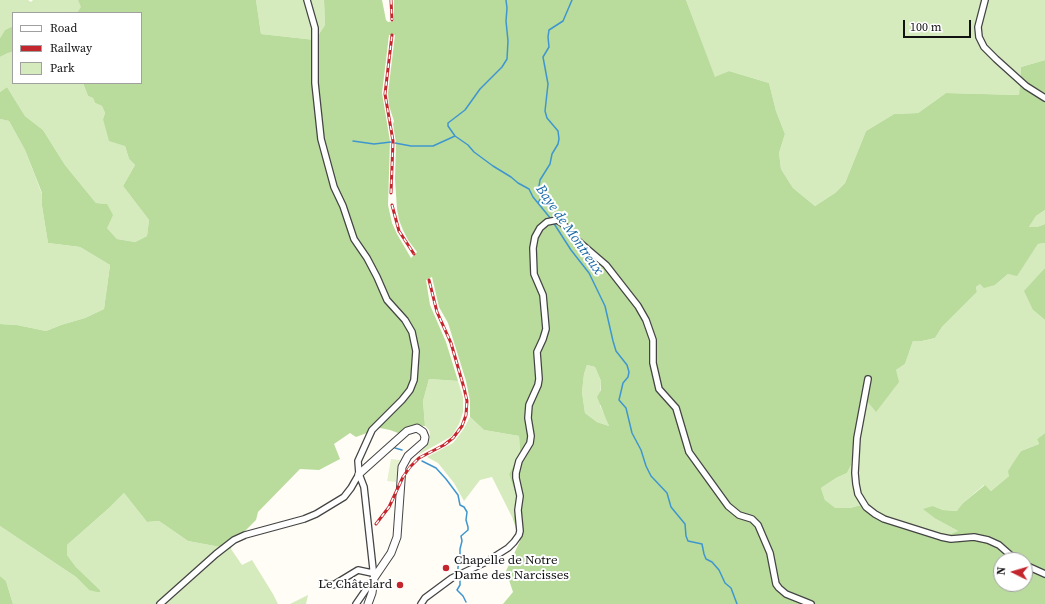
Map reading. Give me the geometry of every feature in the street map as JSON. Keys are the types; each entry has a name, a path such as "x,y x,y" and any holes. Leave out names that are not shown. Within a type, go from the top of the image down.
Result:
{"street":[{"path":"307,0 315,28 315,83 322,139 334,187 343,206 354,239 367,258 387,300 412,332 416,351 413,385 402,400 372,430 358,461 359,474 362,478 364,487 373,575 372,593 368,604"},
{"path":"985,0 978,26 979,37 984,47 1026,86 1045,98"},
{"path":"421,604 425,598 452,578 486,562 508,548 520,535 518,510 520,496 516,472 519,461 530,443 532,436 528,418 529,405 538,385 537,352 546,329 543,295 534,274 533,256 535,237 542,226 551,221 557,220 562,223 578,241 606,265 638,306 646,320 653,340 652,359 659,389 676,408 689,452 728,506 739,515 752,519 758,525 770,553 776,584 779,588 786,594 811,604"},
{"path":"868,379 857,438 855,473 860,499 866,507 879,517 941,538 951,539 974,537 988,540 999,545 1007,552"},
{"path":"160,604 234,540 249,534 304,519 323,510 344,497 349,492 359,474 409,430 418,428 424,433 424,442 408,456 402,467 396,542 391,553 373,575 356,604"},
{"path":"1033,569 1045,574"},
{"path":"322,583 332,585 335,584 358,570 373,575"}],"green space":[{"path":"0,0 28,0 31,2 33,0 78,0 82,7 78,12 12,12 12,26 5,30 0,38"},
{"path":"78,0 256,0 261,34 315,40 325,25 324,0 382,0 386,20 388,22 394,21 394,0 686,0 715,77 729,71 769,83 776,111 785,134 779,153 781,169 793,188 815,206 835,193 845,183 866,131 894,114 918,113 946,93 1019,95 1021,67 1045,60 1045,210 1036,216 1029,227 1037,227 1045,224 1045,243 1038,244 1017,276 1008,274 995,285 984,288 980,284 976,287 977,292 942,327 935,338 922,341 913,341 905,364 896,370 899,382 876,412 862,395 851,465 847,473 821,488 825,500 835,508 850,508 865,504 904,524 946,536 958,531 936,519 923,509 933,506 943,510 957,511 963,503 985,485 991,491 1009,476 1008,471 1021,451 1039,444 1037,439 1045,433 1045,604 503,604 513,592 506,571 520,541 513,519 518,502 509,474 520,453 519,436 484,430 470,417 470,401 466,381 448,323 439,307 432,277 426,280 430,305 446,342 458,381 429,379 423,401 425,426 412,425 398,433 380,428 356,437 350,433 334,444 340,459 319,470 300,469 258,512 256,520 232,544 231,549 188,541 159,521 147,522 124,493 67,545 67,555 76,567 100,590 100,592 89,590 76,577 0,526 0,324 17,325 46,331 85,318 104,309 110,265 80,247 48,243 42,206 42,193 25,150 9,121 0,119 0,92 7,87 25,116 43,130 65,165 96,203 107,204 113,215 107,228 117,239 135,242 147,236 149,220 123,186 135,165 129,159 125,146 109,141 103,119 105,113 102,106 95,103 93,98 88,96 83,84 142,84 142,12 78,12 81,7","holes":["389,35 395,35 388,93 389,106 394,121 393,124 396,143 395,179 397,209 403,230 417,252 411,258 392,223 388,205 390,141 382,93","587,365 595,367 601,381 601,390 597,397 609,426 597,422 585,413 582,392 584,374"]},
{"path":"256,0 324,0 325,25 315,40 261,34"},
{"path":"686,0 1045,0 1045,60 1021,67 1019,95 946,93 918,113 894,114 866,131 845,183 835,193 815,206 793,188 781,169 779,153 785,134 776,111 769,83 729,71 715,78"},
{"path":"12,26 12,52 0,57 0,38 5,30"},
{"path":"12,52 12,84 83,84 88,96 93,98 95,103 102,106 105,113 103,119 125,146 129,159 135,165 123,186 149,220 147,236 135,242 117,239 107,228 107,204 96,203 65,165 43,130 25,116 7,87 0,92 0,57"},
{"path":"0,119 9,121 25,150 42,194 42,206 48,243 80,247 110,265 104,309 85,318 46,331 17,325 0,324"},
{"path":"1045,210 1045,224 1037,227 1029,227 1036,216"},
{"path":"1045,243 1045,268 1039,276 1033,310 1045,320 1045,433 1037,439 1039,444 1021,451 1009,476 991,491 984,485 963,503 958,511 943,510 933,506 936,519 958,531 946,536 904,524 865,504 850,508 835,509 825,500 821,488 847,473 851,465 862,395 876,411 896,370 905,364 913,341 922,341 935,338 942,327 977,292 976,287 980,284 995,285 1008,274 1017,275 1038,244"},
{"path":"1045,268 1045,320 1033,310 1024,291"},
{"path":"587,365 595,367 601,381 600,406 609,426 597,422 585,413 582,392 584,374"},
{"path":"429,379 458,381 463,397 463,412 459,424 452,436 418,455 428,444 430,435 429,430 425,426 423,401"},
{"path":"470,417 484,430 519,436 520,453 509,474 518,502 513,519 492,477 480,480 464,501 454,483 438,463 427,457 453,443 463,430"},
{"path":"391,459 400,460 396,482 387,481"},
{"path":"124,493 147,522 159,521 188,541 231,549 242,565 252,560 278,604 13,604 6,581 0,576 0,526 76,577 89,590 100,590 76,567 67,555 67,545"},
{"path":"0,576 6,581 13,604 0,604"},
{"path":"308,595 306,604 290,604"}],"waterway":[{"name":"Baye de Montreux","path":"506,0 508,41 507,59 502,67 480,89 465,110 448,123 448,126 455,136 468,145 474,152 529,189 533,197 551,219"},
{"path":"538,203 542,196 539,186 540,180 550,164 552,154 558,144 559,139 558,131 547,118 545,111 548,84 543,57 549,47 549,30 563,21 572,0"},
{"path":"395,143 411,146 433,146 455,136"},
{"path":"353,141 374,144 391,142"},
{"name":"Baye de Montreux","path":"553,222 571,250 589,273 605,306 616,351 627,365 629,372 628,377 623,383 619,400 626,408 632,433 641,450 646,466 651,476 667,493 671,507 685,524 688,541 702,544 706,559 712,562 719,570 725,583 731,588 737,604"},
{"path":"395,448 402,450"},
{"path":"422,461 436,468 446,479 458,495 460,505 464,507 467,512 466,520 468,530 461,536 462,541 458,573"},
{"path":"460,577 460,585 457,590 466,602"}],"railway":[{"path":"391,0 392,20"},
{"path":"391,193 393,141 385,94 392,35"},
{"path":"392,205 399,231 414,254"},
{"path":"376,524 389,507 403,477 410,467 419,458 444,445 453,438 462,426 466,415 467,401 464,388 451,343 437,312 429,280"}],"place":[{"name":"Chapelle de Notre Dame des Narcisses","path":"446,568"},
{"name":"Le Châtelard","path":"400,585"}]}
